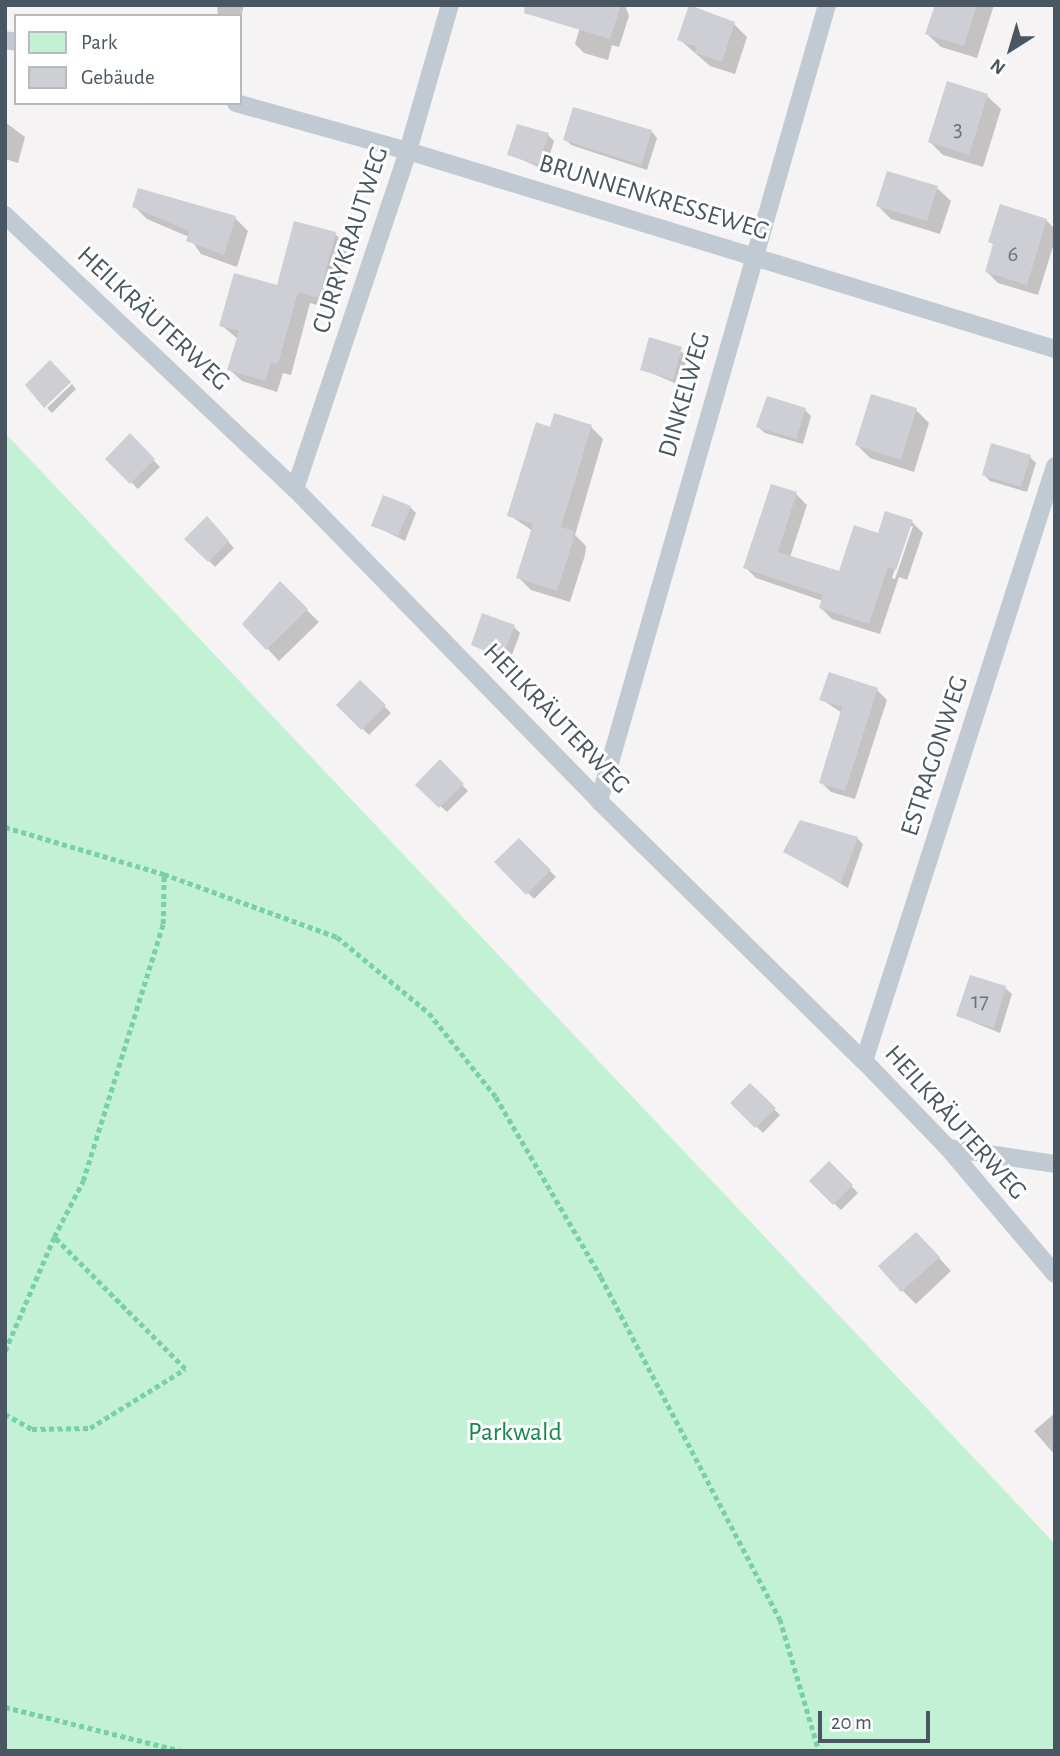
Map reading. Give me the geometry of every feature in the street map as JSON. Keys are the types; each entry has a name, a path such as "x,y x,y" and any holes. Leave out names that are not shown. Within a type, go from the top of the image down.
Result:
{"lane":[{"name":"CURRYKRAUTWEG","path":"295,489 408,151 450,5"},
{"name":"DINKELWEG","path":"599,801 752,256 827,5"},
{"name":"BRUNNENKRESSEWEG","path":"242,105 408,151 1055,349"},
{"name":"HEILKRÄUTERWEG","path":"5,215 295,489 599,801 864,1061 948,1148 1055,1274"},
{"name":"ESTRAGONWEG","path":"864,1061 1055,466"},
{"path":"948,1148 1055,1164"}],"path":[{"path":"5,827 164,874 337,937 429,1013 496,1097 601,1277 780,1619 819,1751"},
{"path":"5,1351 54,1237 83,1181 163,924 164,874"},
{"path":"5,1414 32,1429 90,1428 185,1369 54,1237"},
{"path":"5,1707 182,1751"}],"green space":[{"name":"Parkwald","path":"5,433 1055,1544 1055,1751 5,1751"}],"building":[{"path":"525,5 621,5 610,39 524,13"},
{"path":"689,5 735,22 722,62 695,53 697,47 677,40"},
{"path":"935,5 977,5 964,46 925,34"},
{"path":"947,81 988,94 969,155 928,142"},
{"path":"573,107 652,130 641,165 563,140"},
{"path":"517,124 549,133 538,165 507,155"},
{"path":"887,171 938,186 927,221 876,206"},
{"path":"138,188 236,216 224,255 186,241 189,231 132,207"},
{"path":"1000,204 1047,219 1027,285 985,272 993,244 988,242"},
{"path":"294,221 336,232 319,298 298,292 278,364 271,362 265,381 227,370 239,331 219,326 234,273 277,285"},
{"path":"649,337 682,347 673,380 640,370"},
{"path":"50,360 71,382 44,408 25,385"},
{"path":"871,394 917,408 901,460 855,445"},
{"path":"767,396 806,408 796,439 756,427"},
{"path":"554,413 592,425 561,527 574,531 557,591 516,578 533,524 507,516 536,422 550,427"},
{"path":"130,433 155,459 130,484 105,459"},
{"path":"991,443 1031,455 1021,487 982,475"},
{"path":"771,484 797,492 778,552 839,571 854,525 878,533 885,511 913,520 896,570 888,567 869,624 819,608 823,595 743,568"},
{"path":"383,495 411,506 398,536 371,526"},
{"path":"207,516 229,541 208,562 184,539"},
{"path":"280,581 308,609 266,650 242,624"},
{"path":"482,613 515,625 502,658 471,645"},
{"path":"829,672 878,688 845,791 819,783 842,707 819,700"},
{"path":"360,680 386,705 361,730 336,705"},
{"path":"440,759 464,784 439,808 415,785"},
{"path":"800,820 858,837 841,883 783,852"},
{"path":"519,838 551,870 526,895 494,862"},
{"path":"970,975 1006,986 994,1028 956,1016"},
{"path":"750,1083 776,1108 755,1128 730,1103"},
{"path":"829,1161 853,1185 833,1205 809,1181"},
{"path":"916,1232 940,1257 901,1292 878,1266"}]}
